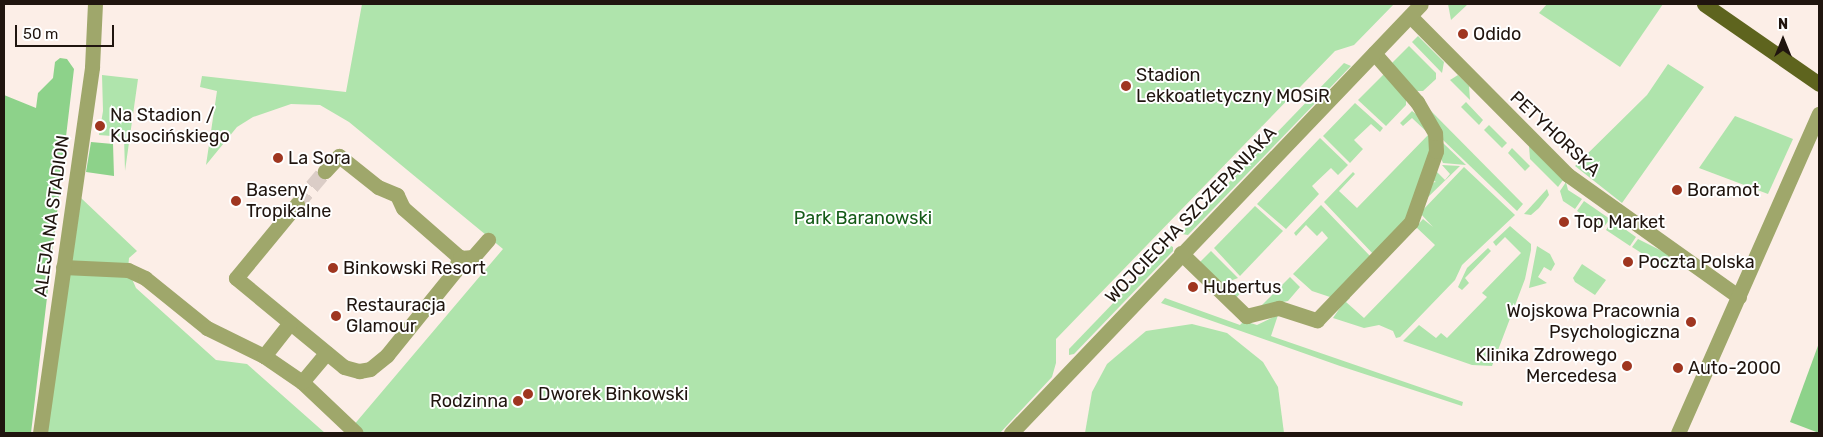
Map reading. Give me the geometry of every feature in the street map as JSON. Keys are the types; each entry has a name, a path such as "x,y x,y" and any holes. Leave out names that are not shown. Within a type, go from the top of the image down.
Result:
{"main road":[{"path":"1704,4 1819,84"}],"street":[{"name":"ALEJA NA STADION","path":"40,433 92,67 95,4"},
{"name":"WOJCIECHA SZCZEPANIAKA","path":"1012,433 1181,253 1421,4"},
{"name":"PETYHORSKA","path":"1410,16 1568,175 1739,297"},
{"path":"1181,253 1246,316 1279,308 1317,320 1411,222 1436,151 1433,129 1417,102 1374,53"},
{"path":"1678,433 1819,114"},
{"path":"325,171 339,156 378,187 397,195 403,208 452,247 460,258"},
{"path":"297,204 236,278 344,367 359,371 378,365 455,271 460,258"},
{"path":"460,258 473,257 488,240"},
{"path":"63,267 128,270 136,274 207,328 264,356 302,382 356,433"},
{"path":"264,356 290,323"},
{"path":"302,382 326,353"}],"green space":[{"name":"Park Baranowski","path":"362,4 1394,4 1354,45 1335,51 1056,339 1056,363 1052,377 1000,433 347,433 503,249 349,122 320,105 291,104 253,117 237,127 206,165 217,91 200,87 202,76 346,92"},
{"path":"1448,4 1468,4 1451,20"},
{"path":"1547,4 1663,4 1620,67 1539,13"},
{"path":"1418,36 1444,62 1442,73 1412,42"},
{"path":"1409,46 1436,73 1436,79 1423,91 1417,91 1391,64"},
{"path":"60,58 67,59 74,69 31,433 4,433 4,95 36,108 38,93 53,78 55,62"},
{"path":"1344,63 1351,66 1188,235 1182,234 1186,227"},
{"path":"1668,64 1704,87 1622,203 1575,166 1647,95"},
{"path":"1386,72 1406,99 1406,105 1386,126 1358,100"},
{"path":"102,75 138,79 125,171 124,137 99,135 103,111"},
{"path":"1458,75 1469,86 1470,100 1450,80"},
{"path":"1466,102 1483,120 1479,125 1461,107"},
{"path":"1355,103 1383,128 1380,132 1371,124 1354,140 1363,149 1350,163 1323,136"},
{"path":"1429,109 1523,204 1517,211 1442,139"},
{"path":"1412,111 1421,118 1431,133 1431,152 1407,222 1374,255 1324,202 1353,172 1355,174 1339,191 1357,208 1429,134 1412,118 1403,126 1400,123"},
{"path":"1735,116 1793,139 1768,194 1699,168"},
{"path":"1489,125 1507,143 1502,148 1484,130"},
{"path":"1320,138 1348,165 1338,175 1331,168 1312,186 1319,194 1286,229 1257,204"},
{"path":"91,142 113,144 114,176 86,172"},
{"path":"1443,143 1466,165 1443,163 1440,156"},
{"path":"1529,146 1563,180 1558,187 1530,159"},
{"path":"1512,148 1530,166 1525,171 1508,153"},
{"path":"1442,165 1460,166 1425,200 1430,183 1436,182 1432,180 1436,171 1445,180 1450,174"},
{"path":"1464,167 1515,215 1462,265 1455,280 1400,337 1396,338 1393,331 1379,325 1364,328 1333,318 1348,296 1350,298 1346,302 1364,318 1435,245 1416,227 1423,219 1433,227 1420,213"},
{"path":"1566,182 1568,190 1582,199 1575,209 1563,201 1560,191"},
{"path":"1547,189 1549,195 1539,208 1531,215 1524,214"},
{"path":"81,198 137,251 129,258 128,270 136,288 216,360 247,364 325,433 47,433"},
{"path":"1584,201 1610,219 1603,228 1577,211"},
{"path":"1321,205 1371,257 1333,298 1312,291 1293,274 1328,238 1322,231 1317,236 1306,225 1296,236 1294,233"},
{"path":"1255,206 1283,231 1240,276 1214,248"},
{"path":"1612,220 1636,237 1630,246 1606,230"},
{"path":"1510,226 1531,244 1531,250 1525,279 1492,366 1472,365 1403,341 1419,325 1436,338 1441,333 1447,338 1487,297 1482,293 1521,253 1505,237 1496,246 1493,242"},
{"path":"1638,239 1668,254 1672,266 1660,265 1632,247"},
{"path":"1169,245 1173,247 1173,251 1074,354 1069,355 1069,349"},
{"path":"1537,246 1550,254 1555,264 1551,271 1544,267 1538,277 1547,283 1529,288"},
{"path":"1488,248 1491,251 1465,278 1469,283 1462,290 1458,287 1467,268"},
{"path":"1211,251 1238,278 1222,284 1198,264"},
{"path":"1582,264 1606,280 1595,295 1575,282 1573,278"},
{"path":"1290,277 1300,287 1288,301 1268,305 1255,315 1251,316 1231,298 1243,286 1245,288 1235,299 1252,315"},
{"path":"1165,298 1240,325 1244,321 1257,325 1278,315 1271,336 1463,402 1462,406 1340,366 1161,303"},
{"path":"1192,324 1227,333 1263,362 1278,387 1284,433 1085,433 1092,392 1107,364 1146,331"},
{"path":"1819,343 1819,433 1790,422"}],"tunnel":[{"path":"297,204 325,171"}],"place":[{"name":"Odido","path":"1463,34"},
{"name":"Stadion Lekkoatletyczny MOSiR","path":"1126,86"},
{"name":"Na Stadion / Kusocińskiego","path":"100,126"},
{"name":"La Sora","path":"278,158"},
{"name":"Boramot","path":"1677,190"},
{"name":"Baseny Tropikalne","path":"236,201"},
{"name":"Top Market","path":"1564,222"},
{"name":"Poczta Polska","path":"1628,262"},
{"name":"Binkowski Resort","path":"333,268"},
{"name":"Hubertus","path":"1193,287"},
{"name":"Restauracja Glamour","path":"336,316"},
{"name":"Wojskowa Pracownia Psychologiczna","path":"1691,322"},
{"name":"Klinika Zdrowego Mercedesa","path":"1627,366"},
{"name":"Auto-2000","path":"1678,368"},
{"name":"Dworek Binkowski","path":"528,394"},
{"name":"Rodzinna","path":"518,401"}]}
